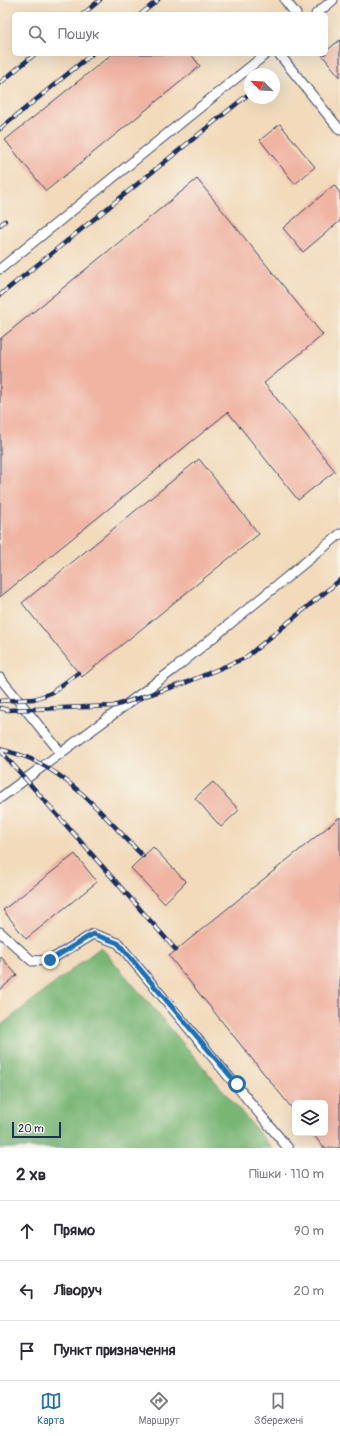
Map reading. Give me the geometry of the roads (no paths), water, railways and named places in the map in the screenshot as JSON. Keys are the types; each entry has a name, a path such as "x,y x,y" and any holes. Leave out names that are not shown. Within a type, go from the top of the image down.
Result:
{"lane":[{"path":"284,0 294,12"},
{"path":"318,12 333,0"},
{"path":"0,269 264,56"},
{"path":"281,56 340,130"},
{"path":"0,798 173,670 340,534"},
{"path":"0,678 61,752"},
{"path":"0,932 32,961 50,960 93,934 118,943 288,1148"}],"railway":[{"path":"85,12 100,0"},
{"path":"143,12 158,0"},
{"path":"0,83 33,56"},
{"path":"0,129 90,56"},
{"path":"0,295 244,98"},
{"path":"0,225 5,221"},
{"path":"0,708 8,710 114,706 185,683 245,658 340,580"},
{"path":"0,701 34,699 51,693 78,673"},
{"path":"0,749 31,759 65,780 93,804 143,856"},
{"path":"0,750 176,950"}]}
